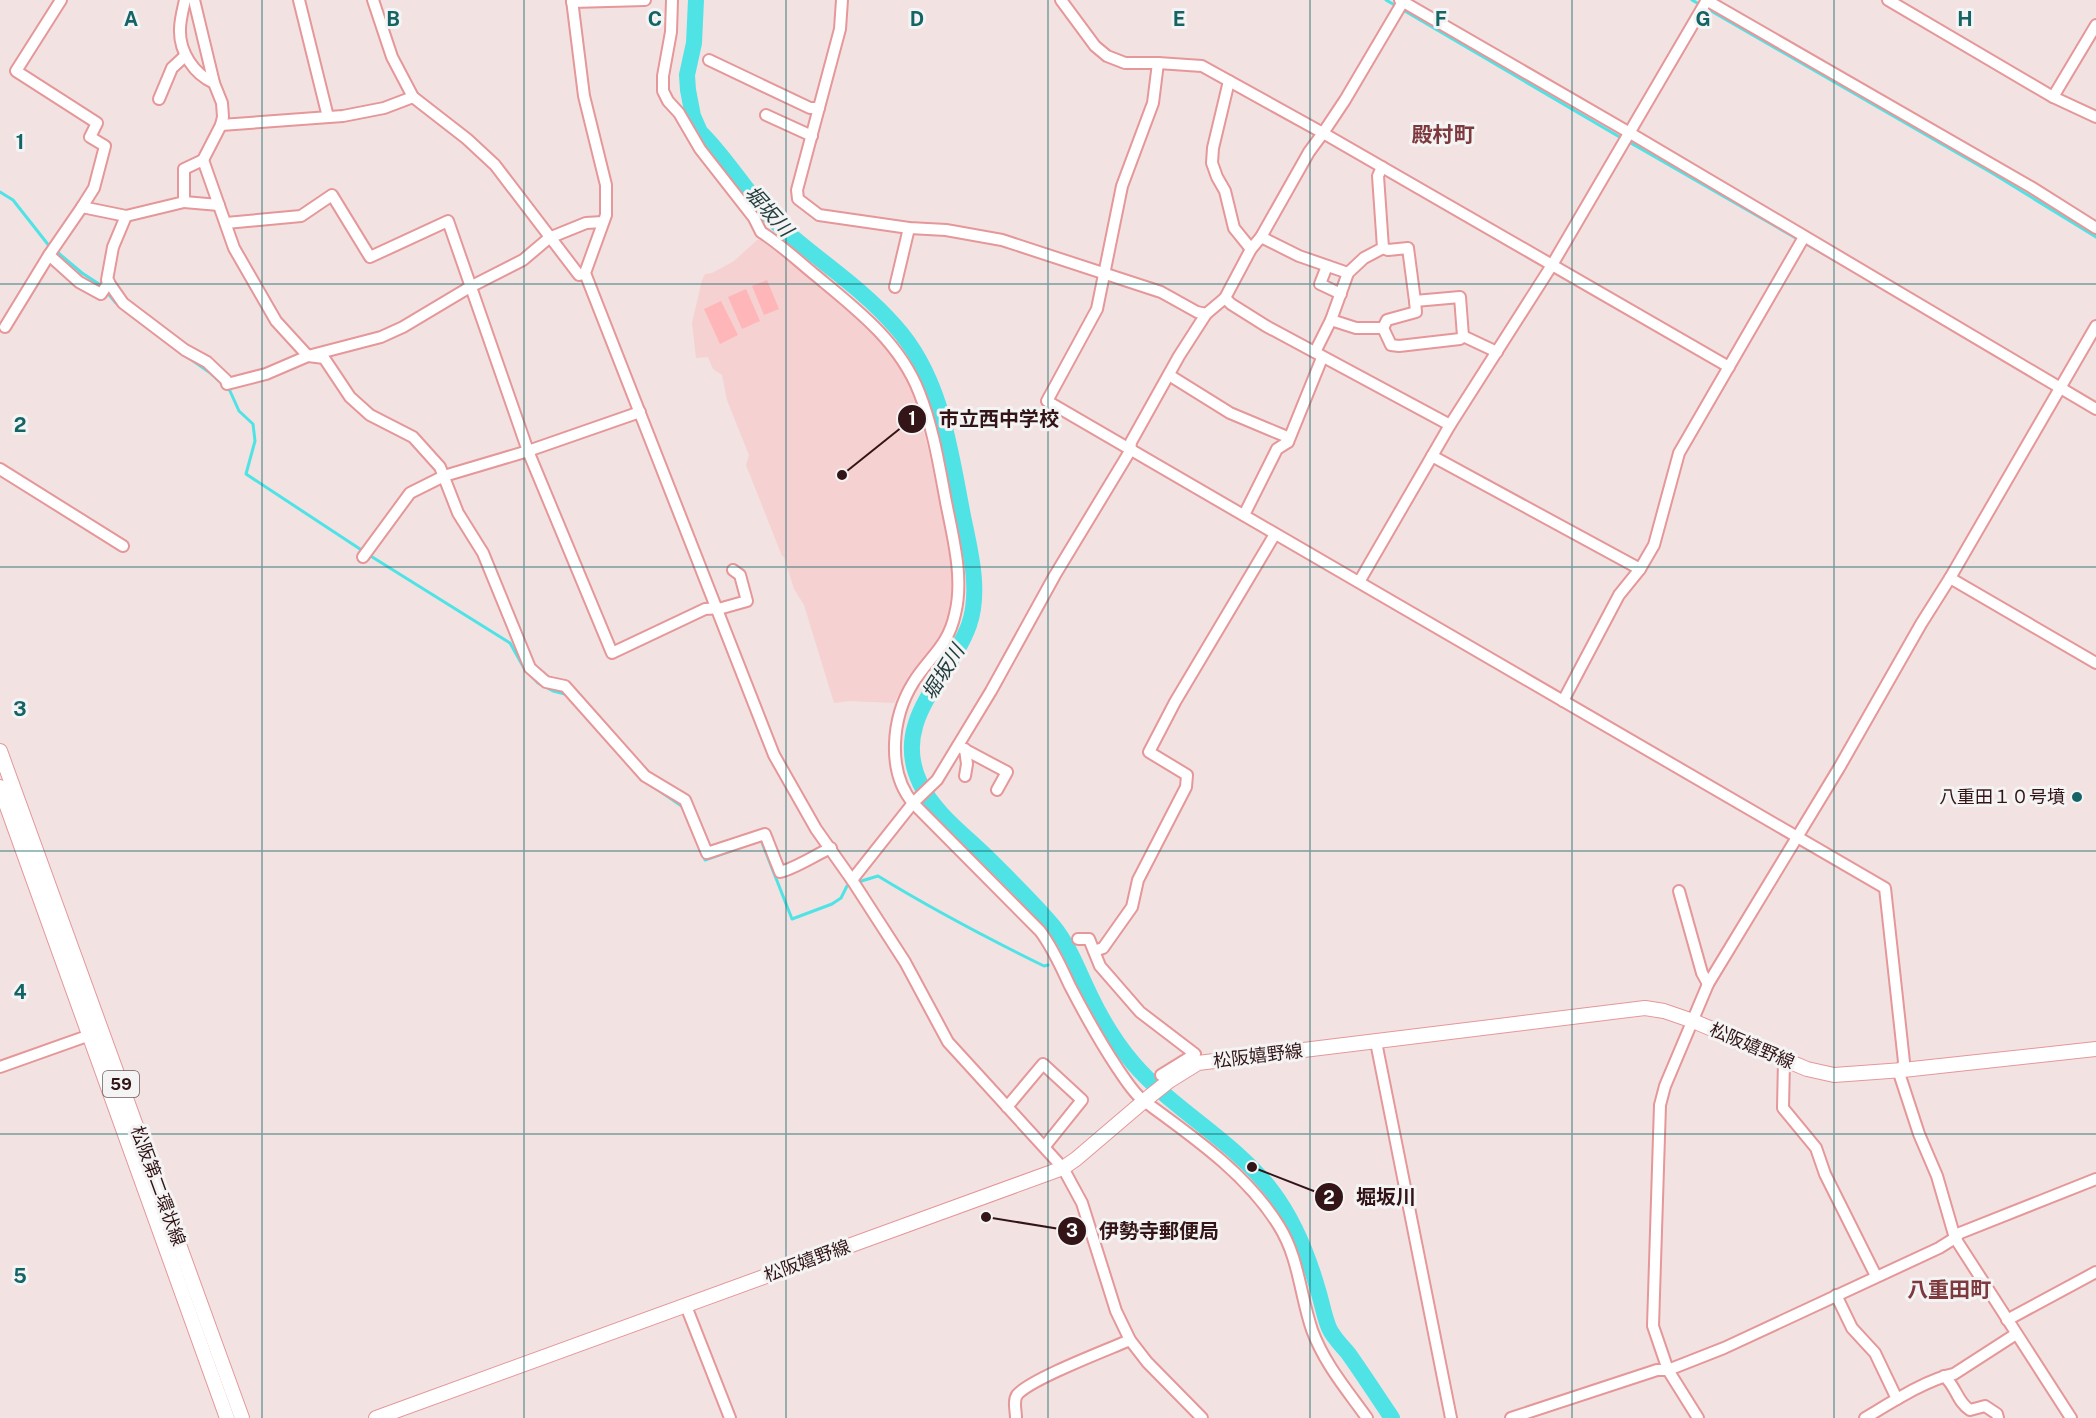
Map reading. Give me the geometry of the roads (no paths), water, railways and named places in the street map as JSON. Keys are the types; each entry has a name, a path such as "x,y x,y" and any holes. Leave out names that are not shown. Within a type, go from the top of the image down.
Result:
{"main road":[{"name":"松阪第二環状線","path":"0,751 242,1418"},
{"name":"松阪第二環状線","path":"0,787 227,1418"},
{"name":"松阪嬉野線","path":"376,1418 1063,1168 1169,1081 1198,1063 1646,1008 1664,1011 1693,1021 1807,1070 1834,1075 1903,1070 2096,1049"}],"street":[{"path":"5,327 94,188 105,146 90,137 97,123 16,71 61,0"},
{"path":"185,0 179,30 185,56 204,79 214,83"},
{"path":"184,202 184,169 203,160 221,125 222,103 214,83 194,0"},
{"path":"299,0 328,117"},
{"path":"373,0 392,57 414,97 495,165 579,275 585,273"},
{"path":"645,0 572,1 584,96 606,185 606,215 585,273 774,755 816,829 831,848 905,962 948,1042 1063,1168 1082,1203 1116,1311 1130,1340 1147,1362 1202,1418"},
{"path":"672,0 671,32 663,76 663,91 668,101 679,113 700,149 754,218 761,232 843,298 892,345 913,379 930,425 954,540 958,602 951,629 937,655 913,683 900,716 896,743 896,768 903,789 1040,931 1050,944 1079,1004 1101,1042 1123,1076 1144,1101 1207,1149 1269,1211 1293,1254 1308,1315 1320,1348 1367,1418"},
{"path":"842,0 840,30 797,190 798,199 819,215 909,228 946,230 1002,240 1161,292 1197,312 1206,314"},
{"path":"1060,0 1095,46 1107,56 1125,63 1202,66 1729,367"},
{"path":"1888,0 2053,97 2096,117"},
{"path":"854,883 914,802 937,780 961,748 1055,575 1130,451 1131,442 1169,375 1206,314 1225,298 1251,249 1316,140 1323,134 1401,3 1627,138 2061,386 2096,409"},
{"path":"1359,582 1450,426 1552,265 1705,3 2031,187 2096,228"},
{"path":"2053,97 2096,25"},
{"path":"159,99 172,68 185,56"},
{"path":"709,60 810,108 819,108"},
{"path":"1158,63 1153,102 1126,171 1097,309 1047,401 1885,888 1904,1062 1900,1076 1919,1134 1937,1176 1955,1238 2071,1418"},
{"path":"1229,81 1212,163 1225,191 1234,228 1251,249"},
{"path":"221,125 328,117 384,108 414,97"},
{"path":"766,115 812,136"},
{"path":"203,160 234,248 276,321 308,356 324,358 350,397 370,415 413,437 440,467 458,513 483,553 530,668 546,682 565,686 645,776 686,800 707,853 765,834 780,872 789,870 831,848"},
{"path":"1382,167 1378,176 1383,248"},
{"path":"226,223 301,216 332,195 370,257 448,220 528,451 612,653 705,609 747,601 740,575 734,570"},
{"path":"82,207 126,216 184,202 219,205"},
{"path":"106,286 109,261 126,216"},
{"path":"49,255 80,282 106,286 123,303 184,350 207,362 226,380 227,384 266,374 308,356 381,337 404,327 470,287 523,260 549,238 586,223 603,222"},
{"path":"895,286 909,228"},
{"path":"1260,237 1299,256 1348,273"},
{"path":"1563,701 1619,595 1640,569 1654,545 1679,453 1802,240"},
{"path":"1244,514 1277,449 1288,442 1348,273 1364,258 1383,248 1388,250 1408,248 1416,312 1387,320 1383,328"},
{"path":"1327,266 1320,284 1341,294"},
{"path":"1414,301 1460,297 1463,336"},
{"path":"1225,298 1266,326 1450,426"},
{"path":"1331,321 1356,328 1383,328"},
{"path":"1698,1418 1668,1370 1653,1326 1660,1105 1708,984 1845,758 2096,326"},
{"path":"1383,328 1391,345 1399,346 1460,339 1463,336"},
{"path":"1463,336 1497,352"},
{"path":"1169,375 1230,413 1285,436 1288,442"},
{"path":"367,553 410,493 444,476 528,451 640,412"},
{"path":"1432,456 1640,569"},
{"path":"0,469 123,546"},
{"path":"1094,951 1103,948 1132,907 1138,880 1186,787 1186,775 1149,752 1175,702 1275,534"},
{"path":"1950,578 2096,663"},
{"path":"961,748 967,764 965,776"},
{"path":"961,748 1007,772 997,790"},
{"path":"1679,891 1702,973 1708,984"},
{"path":"1078,939 1089,939 1100,966 1140,1012 1195,1054 1161,1075 1169,1081"},
{"path":"0,1067 90,1035"},
{"path":"1376,1042 1450,1418"},
{"path":"1784,1060 1783,1108 1816,1148 1825,1174 1876,1276"},
{"path":"1007,1107 1043,1064 1082,1100 1045,1146"},
{"path":"1511,1418 1657,1370 1668,1370 1724,1348 1955,1238 1960,1233 2096,1179"},
{"path":"2007,1320 2096,1272"},
{"path":"1836,1295 1852,1328 1875,1353 1897,1399"},
{"path":"686,1306 730,1418"},
{"path":"1865,1418 1897,1399 1944,1376 1954,1374 2016,1334"},
{"path":"1016,1418 1015,1402 1018,1394 1043,1378 1130,1340"},
{"path":"1944,1376 1951,1382 1963,1406 1970,1410 1985,1406 1997,1414 1998,1418"}],"waterway":[{"name":"堀坂川","path":"696,0 694,43 687,75 693,116 700,132 782,228 869,299 895,326 911,346 924,368 942,416 971,556 974,598 969,625 917,719 912,739 913,760 920,783 933,804 951,824 989,859 1054,927 1070,952 1105,1023 1133,1063 1167,1096 1240,1156 1272,1191 1294,1226 1305,1251 1331,1331 1392,1418"},
{"path":"1386,0 1623,139"},
{"path":"1692,0 1992,173 2096,237"},
{"path":"1629,142 1862,276"},
{"path":"0,192 13,200 50,247"},
{"path":"56,251 102,286 121,307"},
{"path":"186,356 230,391 239,411 253,424 255,441 246,474 363,551"},
{"path":"369,555 510,643 524,668 538,683 565,694"},
{"path":"642,779 683,807"},
{"path":"759,841 761,840 792,919 832,904 841,898 847,886 852,884"},
{"path":"703,855 705,860 742,847"},
{"path":"858,882 878,876 981,934 1044,966 1048,965"}],"place":[{"name":"市立西中学校","path":"842,475"},
{"name":"八重田１０号墳","path":"2077,797"},
{"name":"堀坂川","path":"1252,1167"},
{"name":"伊勢寺郵便局","path":"986,1217"}],"district":[{"name":"殿村町","path":"1443,135"},
{"name":"八重田町","path":"1949,1290"}]}
